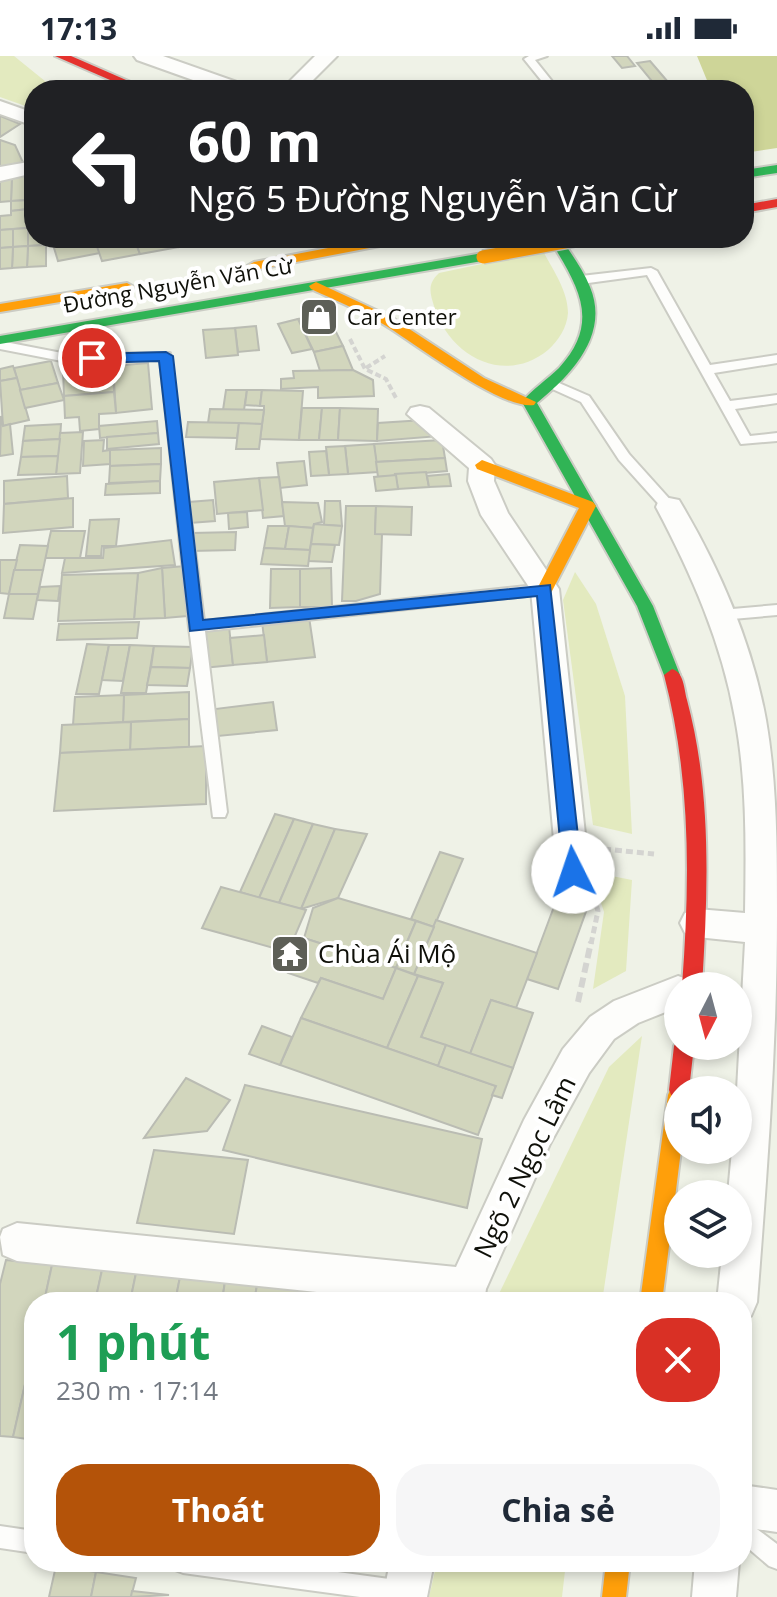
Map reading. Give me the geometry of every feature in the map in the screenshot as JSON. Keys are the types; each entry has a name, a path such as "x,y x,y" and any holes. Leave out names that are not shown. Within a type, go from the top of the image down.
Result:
{"main road":[{"path":"61,56 119,80"},
{"path":"754,172 777,169"},
{"path":"754,191 777,187"},
{"path":"754,207 777,203"},
{"path":"285,261 291,248"},
{"name":"Đường Nguyễn Văn Cừ","path":"232,270 351,248"},
{"path":"410,270 475,248"},
{"path":"410,270 532,248"},
{"path":"529,402 552,384 574,360 587,334 590,306 581,280 561,248"},
{"path":"409,293 410,270"},
{"name":"Đường Nguyễn Văn Cừ","path":"0,342 410,270"},
{"name":"Đường Nguyễn Văn Cừ","path":"0,308 142,284"},
{"path":"316,286 369,311 479,381 529,402 658,633 674,677 688,737 693,776 697,858 693,972"},
{"path":"414,318 425,345"},
{"path":"482,465 588,506"},
{"path":"545,589 588,506"},
{"path":"652,1292 669,1164"},
{"path":"614,1597 617,1572"}],"street":[{"path":"144,56 212,80"},
{"path":"301,80 324,57"},
{"path":"0,107 24,116"},
{"path":"0,174 24,169"},
{"path":"420,414 482,465 481,481 495,515 545,589 578,869"},
{"path":"669,507 702,569 741,677 753,733 764,832 772,930 738,1292"},
{"path":"697,923 772,930"},
{"name":"Ngõ 2 Ngọc Lâm","path":"467,1292 537,1132 576,1061 602,1028 626,1012 664,997"},
{"path":"17,1242 441,1292"},
{"path":"752,1507 777,1511"},
{"path":"714,1597 716,1572"}],"lane":[{"path":"542,56 529,59 546,80"},
{"path":"581,280 651,271 746,441 777,437"},
{"path":"0,342 67,358 166,356 219,812"},
{"path":"706,370 777,359"},
{"path":"552,384 585,399 624,457 669,507"},
{"path":"727,406 777,399"},
{"path":"196,627 545,589"},
{"path":"721,615 777,610"},
{"path":"0,1537 24,1541"},
{"path":"752,1537 777,1558"},
{"path":"285,1572 407,1584"}],"path":[{"path":"345,329 365,369 386,379 393,397 420,414"},
{"path":"602,1028 578,1005 598,911 578,869 697,858"}],"green space":[{"path":"0,56 14,56 44,80 24,80 24,105 0,97"},
{"path":"697,56 777,56 777,148 754,151 754,80 707,80"},
{"path":"543,251 566,297 566,324 555,343 531,360 514,365 497,365 465,351 441,324 431,297 430,289 435,277 439,273"},
{"path":"575,572 596,604 625,696 632,834 593,825 563,600"},
{"path":"591,872 632,880 626,971 593,989 604,912"},
{"path":"642,1036 604,1292 500,1292 609,1067"},
{"path":"435,1572 565,1572 562,1597 429,1597"}],"building":[{"path":"612,56 627,56 635,66 622,68"},
{"path":"650,61 666,80 651,80 637,63"},
{"path":"0,116 20,124 0,137"},
{"path":"0,140 15,145 24,167 0,172"},
{"path":"24,175 24,200 11,201 12,176"},
{"path":"12,176 11,201 0,202 0,177"},
{"path":"24,200 24,209 11,211 11,201"},
{"path":"24,209 24,228 0,230 0,216 11,215 11,211"},
{"path":"24,228 24,246 13,247 13,229"},
{"path":"13,229 13,247 0,248 0,230"},
{"path":"13,247 28,248 27,267 12,268"},
{"path":"13,247 12,268 0,269 0,248"},
{"path":"28,248 46,248 46,266 27,267"},
{"path":"54,248 98,248 100,253 58,261"},
{"path":"97,248 138,248 140,254 102,261"},
{"path":"138,248 173,248 140,254"},
{"path":"327,314 343,346 314,352 298,319"},
{"path":"298,319 312,349 292,353 278,324"},
{"path":"256,326 259,350 238,352 235,328"},
{"path":"235,328 238,355 206,358 203,330"},
{"path":"343,346 353,370 320,371 314,352"},
{"path":"51,361 58,383 20,390 14,368"},
{"path":"148,363 152,409 116,413 113,366"},
{"path":"13,366 17,378 0,381 0,369"},
{"path":"113,366 114,392 64,396 63,370"},
{"path":"353,370 373,380 374,396 318,398 318,387 281,389 281,379 294,378 293,371"},
{"path":"17,378 29,420 3,426 0,381"},
{"path":"58,383 64,400 25,408 20,390"},
{"path":"226,390 247,390 244,410 223,410"},
{"path":"247,390 262,390 260,406 245,405"},
{"path":"262,390 303,391 299,440 260,439 264,410 264,406 260,406"},
{"path":"114,392 116,413 99,414 99,429 80,431 79,417 65,418 64,396"},
{"path":"302,408 322,408 319,440 299,440"},
{"path":"322,408 340,408 338,440 319,440"},
{"path":"340,408 378,409 377,441 338,440"},
{"path":"210,409 264,410 262,424 208,423"},
{"path":"1,416 3,426 10,424 13,454 0,456"},
{"path":"424,420 440,436 377,441 378,423"},
{"path":"157,421 158,433 100,438 99,426"},
{"path":"188,422 239,423 237,438 186,437"},
{"path":"239,423 262,424 259,449 236,449"},
{"path":"61,424 60,439 23,441 25,426"},
{"path":"83,432 80,473 56,474 60,433"},
{"path":"158,433 159,444 107,449 107,437"},
{"path":"60,439 58,456 21,457 23,441"},
{"path":"104,440 103,451 110,450 110,464 83,466 84,441"},
{"path":"442,440 445,458 376,462 374,444"},
{"path":"374,444 378,472 348,474 345,446"},
{"path":"345,446 348,474 329,475 326,447"},
{"path":"161,448 161,464 110,466 110,450"},
{"path":"326,451 329,475 311,476 309,452"},
{"path":"58,456 56,474 18,475 21,457"},
{"path":"445,458 447,471 378,477 376,462"},
{"path":"304,461 307,485 280,488 277,463"},
{"path":"161,464 160,481 109,483 110,466"},
{"path":"426,472 429,487 398,489 395,474"},
{"path":"449,474 451,486 429,487 427,476"},
{"path":"396,475 398,489 376,491 374,477"},
{"path":"67,476 68,498 4,504 4,481"},
{"path":"279,477 284,516 263,518 259,478"},
{"path":"259,478 263,510 217,514 214,482"},
{"path":"160,481 160,493 105,495 106,484"},
{"path":"73,498 73,527 3,533 4,504"},
{"path":"213,500 215,521 190,523 189,502"},
{"path":"325,501 340,501 342,526 324,525"},
{"path":"282,502 318,503 322,522 314,524 313,528 285,526"},
{"path":"346,506 376,506 375,534 382,534 380,594 356,601 342,601"},
{"path":"376,506 412,507 411,535 375,534"},
{"path":"247,512 248,527 229,529 228,513"},
{"path":"119,519 116,546 102,546 101,556 86,556 90,520"},
{"path":"314,524 342,526 339,545 311,544"},
{"path":"268,526 289,526 285,549 264,548"},
{"path":"289,526 313,528 310,550 285,549"},
{"path":"51,531 85,531 80,558 45,558"},
{"path":"236,532 235,550 191,551 192,533"},
{"path":"171,540 175,565 62,573 65,558 103,558 104,548"},
{"path":"311,544 335,545 332,562 308,561"},
{"path":"20,545 48,546 43,570 14,570"},
{"path":"264,548 310,550 308,566 261,564"},
{"path":"0,560 17,560 9,594 0,593"},
{"path":"185,566 187,616 165,618 162,568"},
{"path":"162,568 165,618 134,619 138,573"},
{"path":"331,568 332,607 300,607 300,569"},
{"path":"271,569 300,569 300,607 270,608"},
{"path":"14,570 43,570 38,594 9,594"},
{"path":"138,573 134,619 58,621 62,575"},
{"path":"60,586 58,601 37,600 40,587"},
{"path":"9,594 38,594 33,619 4,618"},
{"path":"309,617 315,657 267,662 262,622"},
{"path":"139,622 137,638 57,640 59,624"},
{"path":"229,626 233,665 203,668 200,629"},
{"path":"264,635 267,662 233,665 230,638"},
{"path":"87,644 109,645 99,694 76,694"},
{"path":"109,645 130,645 123,681 102,680"},
{"path":"130,645 154,646 146,693 121,693"},
{"path":"154,646 193,647 190,668 151,667"},
{"path":"151,667 190,668 187,686 147,685"},
{"path":"189,692 189,719 123,722 124,695"},
{"path":"124,695 123,722 73,725 75,697"},
{"path":"273,702 277,730 218,736 215,709"},
{"path":"189,719 189,747 130,750 131,722"},
{"path":"131,722 130,750 60,753 62,725"},
{"path":"206,746 206,804 54,811 60,753"},
{"path":"275,814 294,819 259,898 240,892"},
{"path":"294,819 313,824 279,903 259,898"},
{"path":"313,824 335,829 301,909 279,903"},
{"path":"335,829 367,834 338,898 301,909"},
{"path":"440,852 463,859 434,927 411,919"},
{"path":"221,887 306,910 288,952 202,928"},
{"path":"558,896 588,906 558,989 527,979"},
{"path":"338,898 416,921 396,968 304,938 313,908"},
{"path":"436,920 537,953 516,1008 491,1000 470,1054 421,1037 443,983 414,974"},
{"path":"416,921 434,927 414,974 396,968"},
{"path":"304,938 396,968 383,999 321,978 318,983 288,973"},
{"path":"396,968 418,976 387,1048 301,1018 321,978 383,999"},
{"path":"418,976 443,983 421,1037 446,1045 438,1066 387,1048"},
{"path":"491,1000 533,1013 513,1068 470,1054"},
{"path":"301,1018 496,1086 478,1135 280,1065"},
{"path":"262,1026 292,1037 280,1065 249,1054"},
{"path":"446,1045 513,1068 502,1098 492,1095 496,1086 438,1066"},
{"path":"186,1078 230,1100 207,1131 144,1138"},
{"path":"245,1085 482,1139 467,1208 223,1150"},
{"path":"154,1150 248,1160 234,1234 137,1223"},
{"path":"6,1260 52,1265 46,1292 24,1292 24,1389 13,1437 0,1436 0,1284"},
{"path":"52,1265 102,1270 97,1292 46,1292"},
{"path":"102,1270 136,1273 132,1292 97,1292"},
{"path":"136,1273 180,1277 177,1292 132,1292"},
{"path":"180,1277 225,1281 223,1292 177,1292"},
{"path":"225,1281 257,1285 256,1292 223,1292"},
{"path":"257,1285 330,1292 256,1292"},
{"path":"389,1290 389,1292 330,1292"},
{"path":"24,1389 24,1439 13,1437"},
{"path":"55,1572 96,1572 91,1597 49,1597"},
{"path":"96,1572 136,1578 131,1597 91,1597"},
{"path":"132,1591 169,1595 131,1597"}],"traffic: fast":[{"path":"754,172 777,169"},
{"path":"529,402 566,368 584,341 588,326 586,293 561,248"},
{"path":"0,340 483,257"},
{"path":"529,402 645,606 672,675"}],"traffic: slow":[{"path":"254,266 348,248"},
{"path":"483,257 532,248"},
{"path":"316,286 386,320 479,381 529,402"},
{"path":"0,308 127,287"},
{"path":"482,465 588,506 545,589"},
{"path":"652,1292 669,1164"},
{"path":"614,1597 617,1572"}],"traffic: jam":[{"path":"61,56 119,80"},
{"path":"754,207 777,203"},
{"path":"672,675 689,752 697,829 693,972"},
{"path":"681,1076 682,1060"}],"place":[{"name":"Car Center","path":"319,317"},
{"name":"Chùa Ái Mộ","path":"290,954"}],"route":[{"path":"92,358 166,356 196,627 545,589 573,872"}]}
